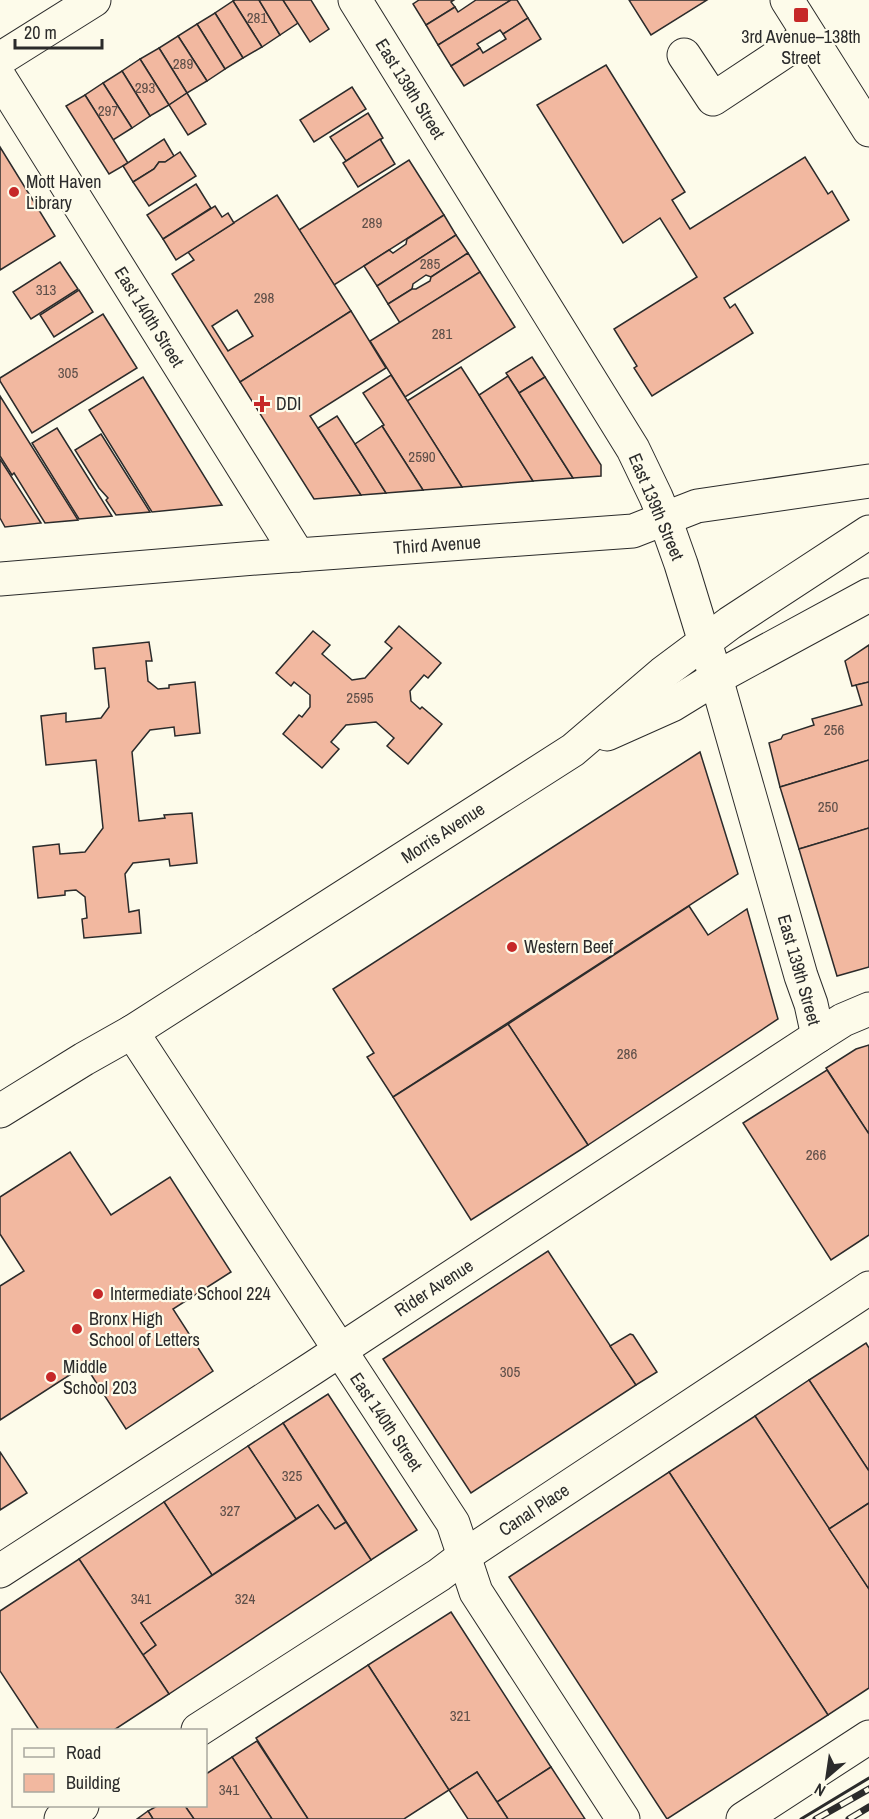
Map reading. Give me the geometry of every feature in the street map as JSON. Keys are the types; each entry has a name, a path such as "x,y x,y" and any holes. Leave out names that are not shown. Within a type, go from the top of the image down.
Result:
{"street":[{"path":"0,59 94,0"},
{"name":"East 139th Street","path":"355,0 633,449 657,497 681,564 716,678 811,1004 818,1036"},
{"path":"787,0 869,130"},
{"path":"684,55 713,99 808,36"},
{"name":"East 140th Street","path":"0,78 298,555"},
{"name":"Third Avenue","path":"0,579 633,531 697,506 869,481"},
{"name":"Morris Avenue","path":"0,1111 132,1032 573,750 663,673 730,623 869,531"},
{"path":"573,750 672,705 716,678 869,595"},
{"name":"Rider Avenue","path":"0,1571 818,1036 843,1020 869,1008"},
{"name":"East 140th Street","path":"132,1032 453,1523 476,1592 623,1819"},
{"name":"Canal Place","path":"201,1729 439,1575 464,1556 869,1288"},
{"path":"743,1819 869,1737"},
{"path":"61,1819 80,1807"}],"building":[{"path":"259,0 280,35 262,47 233,1"},
{"path":"259,0 283,0 298,23 280,35"},
{"path":"283,0 311,0 329,29 310,42"},
{"path":"419,0 454,0 451,2 455,7 426,25 413,4"},
{"path":"476,0 511,0 438,45 426,25 455,7 458,12"},
{"path":"511,0 517,0 528,18 503,34 500,30 477,44 480,48 451,66 438,45"},
{"path":"629,0 707,0 651,35"},
{"path":"233,1 262,47 243,58 215,13"},
{"path":"215,13 243,58 225,69 197,24"},
{"path":"528,18 541,39 464,86 451,66 480,48 483,53 506,39 503,34"},
{"path":"197,24 225,69 207,81 178,36"},
{"path":"178,36 207,81 187,93 159,48"},
{"path":"159,48 187,93 169,105 140,59"},
{"path":"140,59 169,105 150,116 122,71"},
{"path":"606,65 685,192 672,200 690,229 805,157 828,194 832,191 849,220 724,298 730,308 735,304 753,333 652,396 634,368 637,366 614,329 697,277 660,218 623,243 537,105"},
{"path":"122,71 150,116 132,128 103,83"},
{"path":"103,83 132,128 113,140 85,95"},
{"path":"352,87 366,109 314,142 300,120"},
{"path":"187,93 206,124 188,135 169,105"},
{"path":"85,95 128,163 109,174 66,106"},
{"path":"368,113 383,138 346,161 330,137"},
{"path":"164,139 174,156 165,162 159,162 154,169 133,182 123,166"},
{"path":"380,139 395,164 358,187 343,163"},
{"name":"Mott Haven Library","path":"0,147 55,236 0,270"},
{"path":"180,152 196,176 149,206 133,182 154,169 159,162 165,162"},
{"path":"409,160 444,215 334,285 299,230"},
{"path":"196,184 211,208 163,239 147,215"},
{"path":"277,195 351,311 240,382 172,274 194,260 188,252","holes":["237,310 253,336 228,351 212,326"]},
{"path":"215,206 222,217 228,213 234,223 176,260 163,239"},
{"path":"444,215 456,235 377,286 364,266 389,250 393,253 406,244 407,239"},
{"path":"456,235 468,253 431,277 426,275 413,284 412,289 388,304 377,286"},
{"path":"468,253 480,272 400,323 388,304 430,281 431,277"},
{"path":"60,262 78,289 31,319 13,292"},
{"path":"480,272 515,327 405,397 370,341"},
{"path":"79,290 93,312 54,337 40,315"},
{"path":"351,311 386,368 310,416 361,495 314,499 240,382"},
{"path":"103,314 137,368 32,433 0,378"},
{"path":"532,357 545,377 519,393 506,373"},
{"path":"461,367 533,481 462,487 407,401"},
{"path":"391,375 462,487 423,490 382,426 384,425 363,393"},
{"path":"508,376 573,478 533,481 479,395"},
{"path":"143,377 222,505 152,512 89,410"},
{"path":"545,377 601,465 601,476 573,478 519,393"},
{"path":"0,396 78,520 45,523 14,473 12,475 0,456"},
{"path":"337,416 386,493 361,495 318,428"},
{"path":"382,426 423,490 386,493 355,444"},
{"path":"57,428 112,516 79,519 32,443"},
{"path":"101,434 150,512 116,515 106,500 108,498 75,450"},
{"path":"0,459 41,523 5,527 0,518"},
{"path":"399,626 441,663 428,678 424,675 410,691 411,701 442,724 408,764 387,746 394,738 376,722 346,725 331,742 339,749 322,768 283,734 299,715 302,717 310,707 310,695 294,682 291,686 276,673 313,631 330,645 322,654 352,680 365,678 392,648 385,642"},
{"path":"149,642 152,661 146,661 148,681 158,689 169,688 169,685 195,682 200,733 175,736 174,727 150,730 132,752 139,821 165,818 164,815 192,813 197,863 170,866 169,859 133,863 125,874 129,912 139,910 141,933 84,938 82,919 87,918 85,897 76,890 65,891 65,895 38,898 33,847 59,844 60,854 85,852 103,828 96,760 46,765 41,716 66,713 66,722 101,718 109,707 105,668 95,669 93,648"},
{"path":"869,645 869,682 852,686 845,661"},
{"path":"869,682 869,760 780,787 769,743 781,739 783,735 814,725 812,719 862,705 856,685"},
{"name":"Western Beef","path":"700,752 738,874 393,1097 367,1057 374,1053 333,989"},
{"path":"869,760 869,828 799,849 780,787"},
{"path":"869,828 869,967 837,976 799,849"},
{"path":"689,906 708,935 747,909 778,1019 588,1145 508,1024"},
{"path":"508,1024 588,1145 471,1220 393,1097"},
{"path":"869,1045 869,1134 826,1068 856,1049"},
{"path":"827,1070 869,1134 869,1235 831,1260 743,1123"},
{"path":"70,1152 111,1215 170,1177 231,1272 173,1309 213,1371 126,1429 85,1365 0,1420 0,1286 24,1271 0,1234 0,1197"},
{"path":"548,1251 636,1385 471,1493 383,1359"},
{"path":"630,1334 633,1335 657,1372 636,1385 610,1346"},
{"path":"866,1343 869,1348 869,1471 809,1380"},
{"path":"809,1380 869,1471 869,1503 829,1529 755,1416"},
{"path":"328,1394 417,1530 371,1560 283,1423"},
{"path":"755,1416 869,1589 869,1688 828,1715 669,1472"},
{"path":"283,1423 346,1522 335,1529 318,1505 296,1519 248,1446"},
{"path":"248,1446 296,1519 212,1575 164,1502"},
{"path":"0,1452 27,1493 0,1510"},
{"path":"669,1472 828,1715 667,1819 509,1577"},
{"path":"164,1502 212,1575 141,1623 156,1645 143,1655 79,1559"},
{"path":"869,1503 869,1589 829,1529"},
{"path":"318,1505 335,1529 346,1522 371,1560 169,1694 143,1655 156,1645 141,1623"},
{"path":"79,1559 169,1694 116,1729 38,1729 0,1671 0,1611"},
{"path":"451,1612 551,1767 497,1802 477,1772 449,1790 368,1665"},
{"path":"368,1665 449,1790 404,1819 308,1819 256,1738"},
{"path":"257,1741 308,1819 272,1819 232,1757"},
{"path":"232,1757 272,1819 194,1819 186,1807 207,1807 207,1773"},
{"path":"551,1767 585,1819 508,1819 497,1802"},
{"path":"477,1772 508,1819 468,1819 449,1790"},
{"path":"155,1807 186,1807 194,1819 153,1819 148,1811"},
{"path":"148,1811 153,1819 137,1819"}],"railway":[{"path":"816,1819 869,1789"},
{"path":"849,1819 869,1807"}],"wall":[{"path":"801,1819 869,1778"}],"place":[{"name":"3rd Avenue–138th Street","path":"801,15"},
{"name":"Mott Haven Library","path":"14,192"},
{"name":"DDI","path":"262,404"},
{"name":"Western Beef","path":"512,947"},
{"name":"Intermediate School 224","path":"98,1294"},
{"name":"Bronx High School of Letters","path":"77,1329"},
{"name":"Middle School 203","path":"51,1377"}]}
